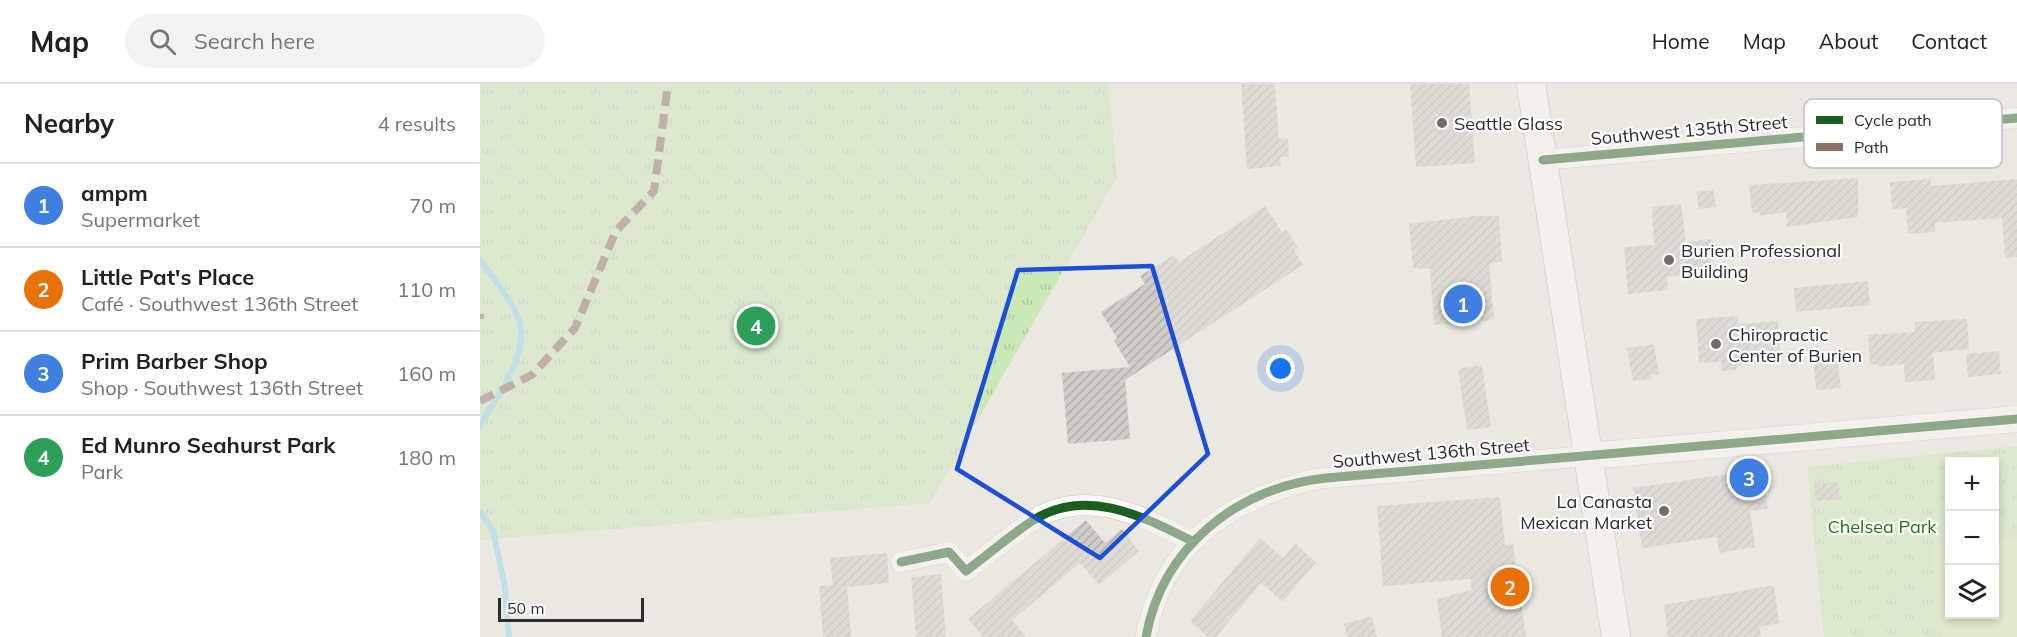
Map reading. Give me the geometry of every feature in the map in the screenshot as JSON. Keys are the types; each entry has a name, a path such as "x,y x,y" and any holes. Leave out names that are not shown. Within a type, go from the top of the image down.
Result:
{"main road":[{"path":"1531,84 1616,637"}],"street":[{"name":"Southwest 135th Street","path":"2002,119 2017,118"},
{"name":"Southwest 135th Street","path":"1543,160 1804,137"},
{"name":"Southwest 136th Street","path":"1146,637 1172,570 1192,541 1224,514 1254,498 1315,479 2017,419"},
{"path":"901,562 949,552 966,571 1033,520 1052,511 1086,503 1136,514 1192,541"}],"highlighted area":[{"path":"1152,266 1208,454 1100,558 957,469 1018,270"}],"green space":[{"path":"480,84 1108,84 1117,177 930,503 480,540"},
{"name":"Chelsea Park","path":"2017,446 2017,637 1824,637 1807,467"},
{"path":"2017,539 2017,637 1942,637 1931,546 1945,545 1945,619 1999,619 1999,540"}],"building":[{"path":"1241,84 1275,84 1279,139 1288,138 1289,157 1280,157 1281,166 1247,169"},
{"name":"Seattle Glass","path":"1410,84 1469,84 1475,163 1416,167"},
{"path":"1858,178 1858,217 1787,227 1786,212 1760,216 1759,212 1752,213 1749,185"},
{"path":"1931,179 1931,186 2017,179 2017,257 2005,258 2002,218 1935,223 1935,232 1908,234 1906,208 1892,209 1890,182"},
{"path":"1713,190 1716,207 1699,209 1696,192"},
{"name":"Burien Professional Building","path":"1681,204 1686,242 1711,239 1714,272 1667,277 1668,290 1628,294 1624,247 1654,245 1652,207"},
{"path":"1265,206 1282,232 1286,229 1298,247 1294,250 1303,265 1125,380 1130,439 1068,444 1062,373 1130,367 1114,341 1117,338 1101,312 1145,284 1140,276 1174,255 1179,262"},
{"path":"1473,216 1499,216 1502,261 1489,264 1494,320 1434,325 1430,269 1413,268 1409,224"},
{"path":"1868,281 1870,305 1796,312 1794,288"},
{"path":"1738,316 1738,324 1778,321 1781,362 1737,365 1737,370 1722,371 1721,362 1699,363 1696,319"},
{"path":"1967,319 1969,349 1933,353 1935,380 1905,382 1904,364 1878,367 1878,364 1870,365 1868,335 1915,332 1915,322"},
{"path":"1654,344 1659,374 1651,375 1652,379 1633,381 1627,348"},
{"path":"1999,351 2001,374 1968,377 1966,354"},
{"path":"1837,353 1841,388 1816,390 1813,355"},
{"path":"1482,365 1491,427 1467,430 1458,369"},
{"path":"1762,469 1768,509 1750,511 1755,547 1719,553 1717,537 1642,548 1633,488"},
{"path":"1838,482 1840,499 1815,501 1814,484"},
{"path":"1500,497 1505,545 1513,544 1526,637 1442,637 1437,599 1472,590 1470,579 1383,586 1377,506"},
{"path":"1086,520 1105,543 1122,529 1139,551 1099,585 1080,563 1012,620 1026,637 983,637 968,619"},
{"path":"1260,538 1283,558 1295,543 1316,562 1283,602 1261,583 1216,637 1208,637 1190,621"},
{"path":"887,553 889,583 847,587 851,637 823,637 819,586 833,585 830,558"},
{"path":"941,574 946,637 916,637 911,577"},
{"path":"1774,585 1779,623 1759,627 1761,637 1668,637 1664,605"},
{"path":"1372,616 1377,637 1347,637 1344,624"}],"waterway":[{"path":"480,260 514,309 521,336 519,351 512,370 480,428"},
{"path":"480,512 493,530 505,588 509,637"}],"marked path":[{"path":"480,401 532,375 575,328 616,231 654,191 668,84"},
{"path":"480,314 480,319"}],"cycle path":[{"path":"2002,119 2017,118"},
{"path":"1543,160 1804,137"},
{"path":"1146,637 1155,605 1168,575 1209,527 1235,509 1263,494 1294,484 1326,478 2017,419"},
{"path":"901,562 949,552 966,571 1032,521 1052,511 1072,506 1093,505 1113,508 1153,522 1192,541"}],"place":[{"name":"Seattle Glass","path":"1442,123"},
{"name":"Burien Professional Building","path":"1669,260"},
{"name":"ampm","path":"1463,304"},
{"name":"Ed Munro Seahurst Park","path":"756,326"},
{"name":"Chiropractic Center of Burien","path":"1716,344"},
{"name":"Prim Barber Shop","path":"1749,478"},
{"name":"La Canasta Mexican Market","path":"1664,511"},
{"name":"Little Pat's Place","path":"1510,587"}]}
